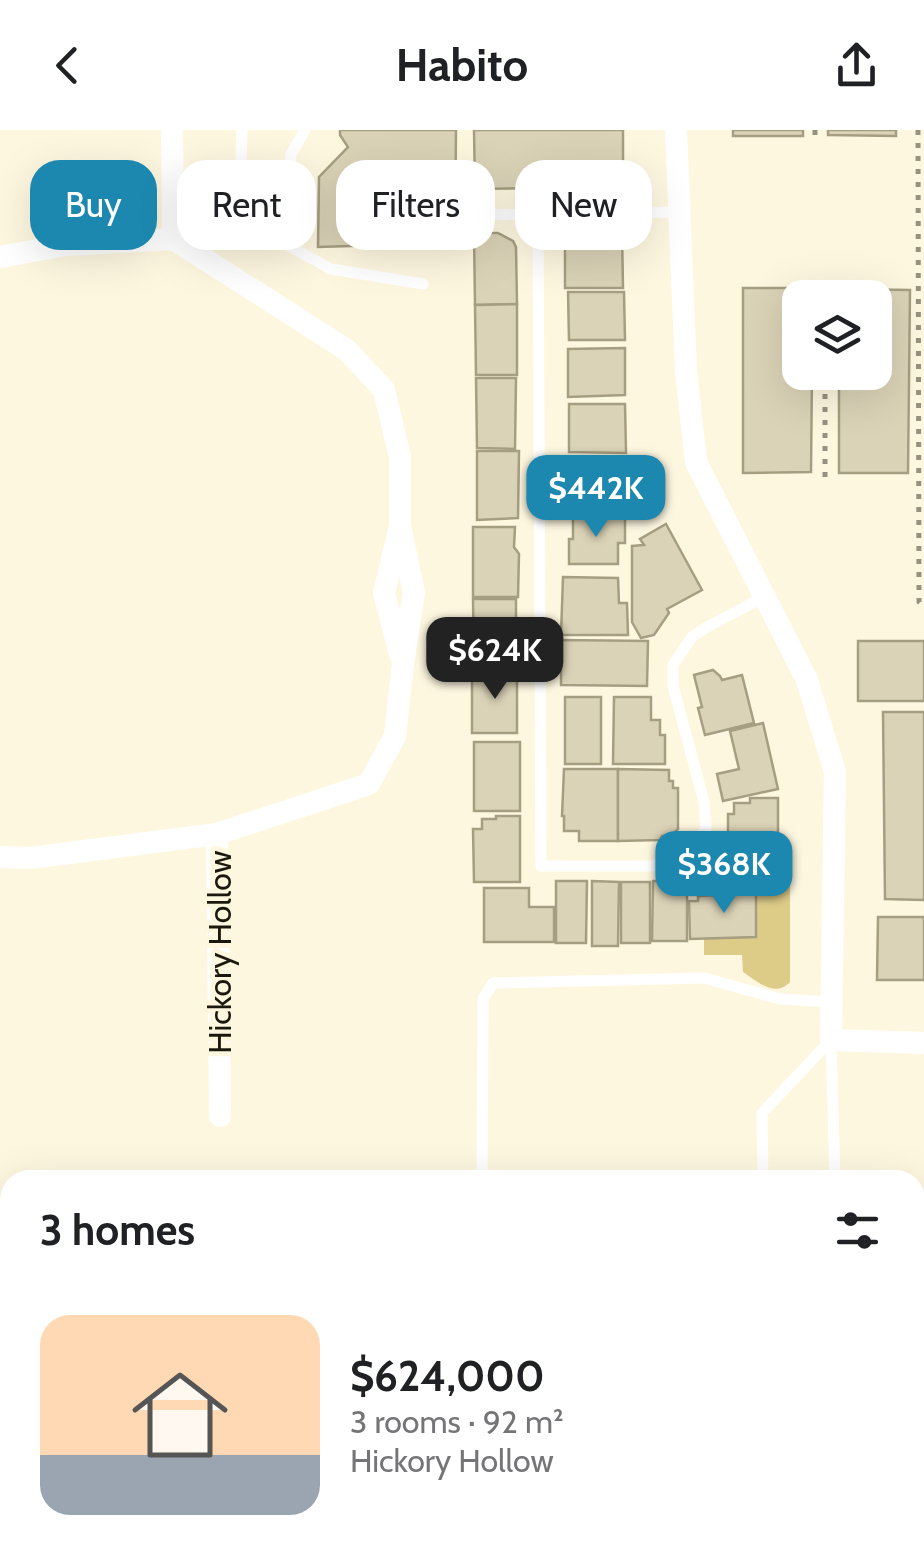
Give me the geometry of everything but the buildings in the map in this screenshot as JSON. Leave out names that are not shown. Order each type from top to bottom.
[{"type":"street","points":[[0,257],[66,245],[172,239],[172,130]]},
{"type":"street","points":[[676,130],[686,371],[696,462],[807,680],[835,772],[830,1040],[924,1043]]},
{"type":"street","name":"Hickory Hollow","points":[[172,239],[347,350],[384,390],[400,457],[400,526],[414,592],[394,736],[369,784],[217,834],[220,1116]]},
{"type":"street","points":[[0,857],[30,858],[217,834]]},
{"type":"lane","points":[[241,160],[242,130]]},
{"type":"lane","points":[[291,160],[305,130]]},
{"type":"lane","points":[[652,212],[680,212]]},
{"type":"lane","points":[[296,250],[330,269],[423,284]]},
{"type":"lane","points":[[538,250],[541,866],[652,866],[688,853],[706,828],[704,802],[672,686],[672,665],[692,638],[764,596]]},
{"type":"lane","points":[[482,1170],[483,999],[494,983],[704,978],[780,999],[831,1002]]},
{"type":"lane","points":[[763,1170],[762,1112],[830,1040]]},
{"type":"lane","points":[[830,1040],[835,1170]]},
{"type":"path","points":[[918,130],[922,386],[919,602],[924,606]]},
{"type":"path","points":[[825,478],[826,390]]},
{"type":"shaded area","points":[[750,873],[790,873],[790,982],[778,989],[766,987],[743,972],[742,955],[704,955],[704,937],[750,891]]}]
